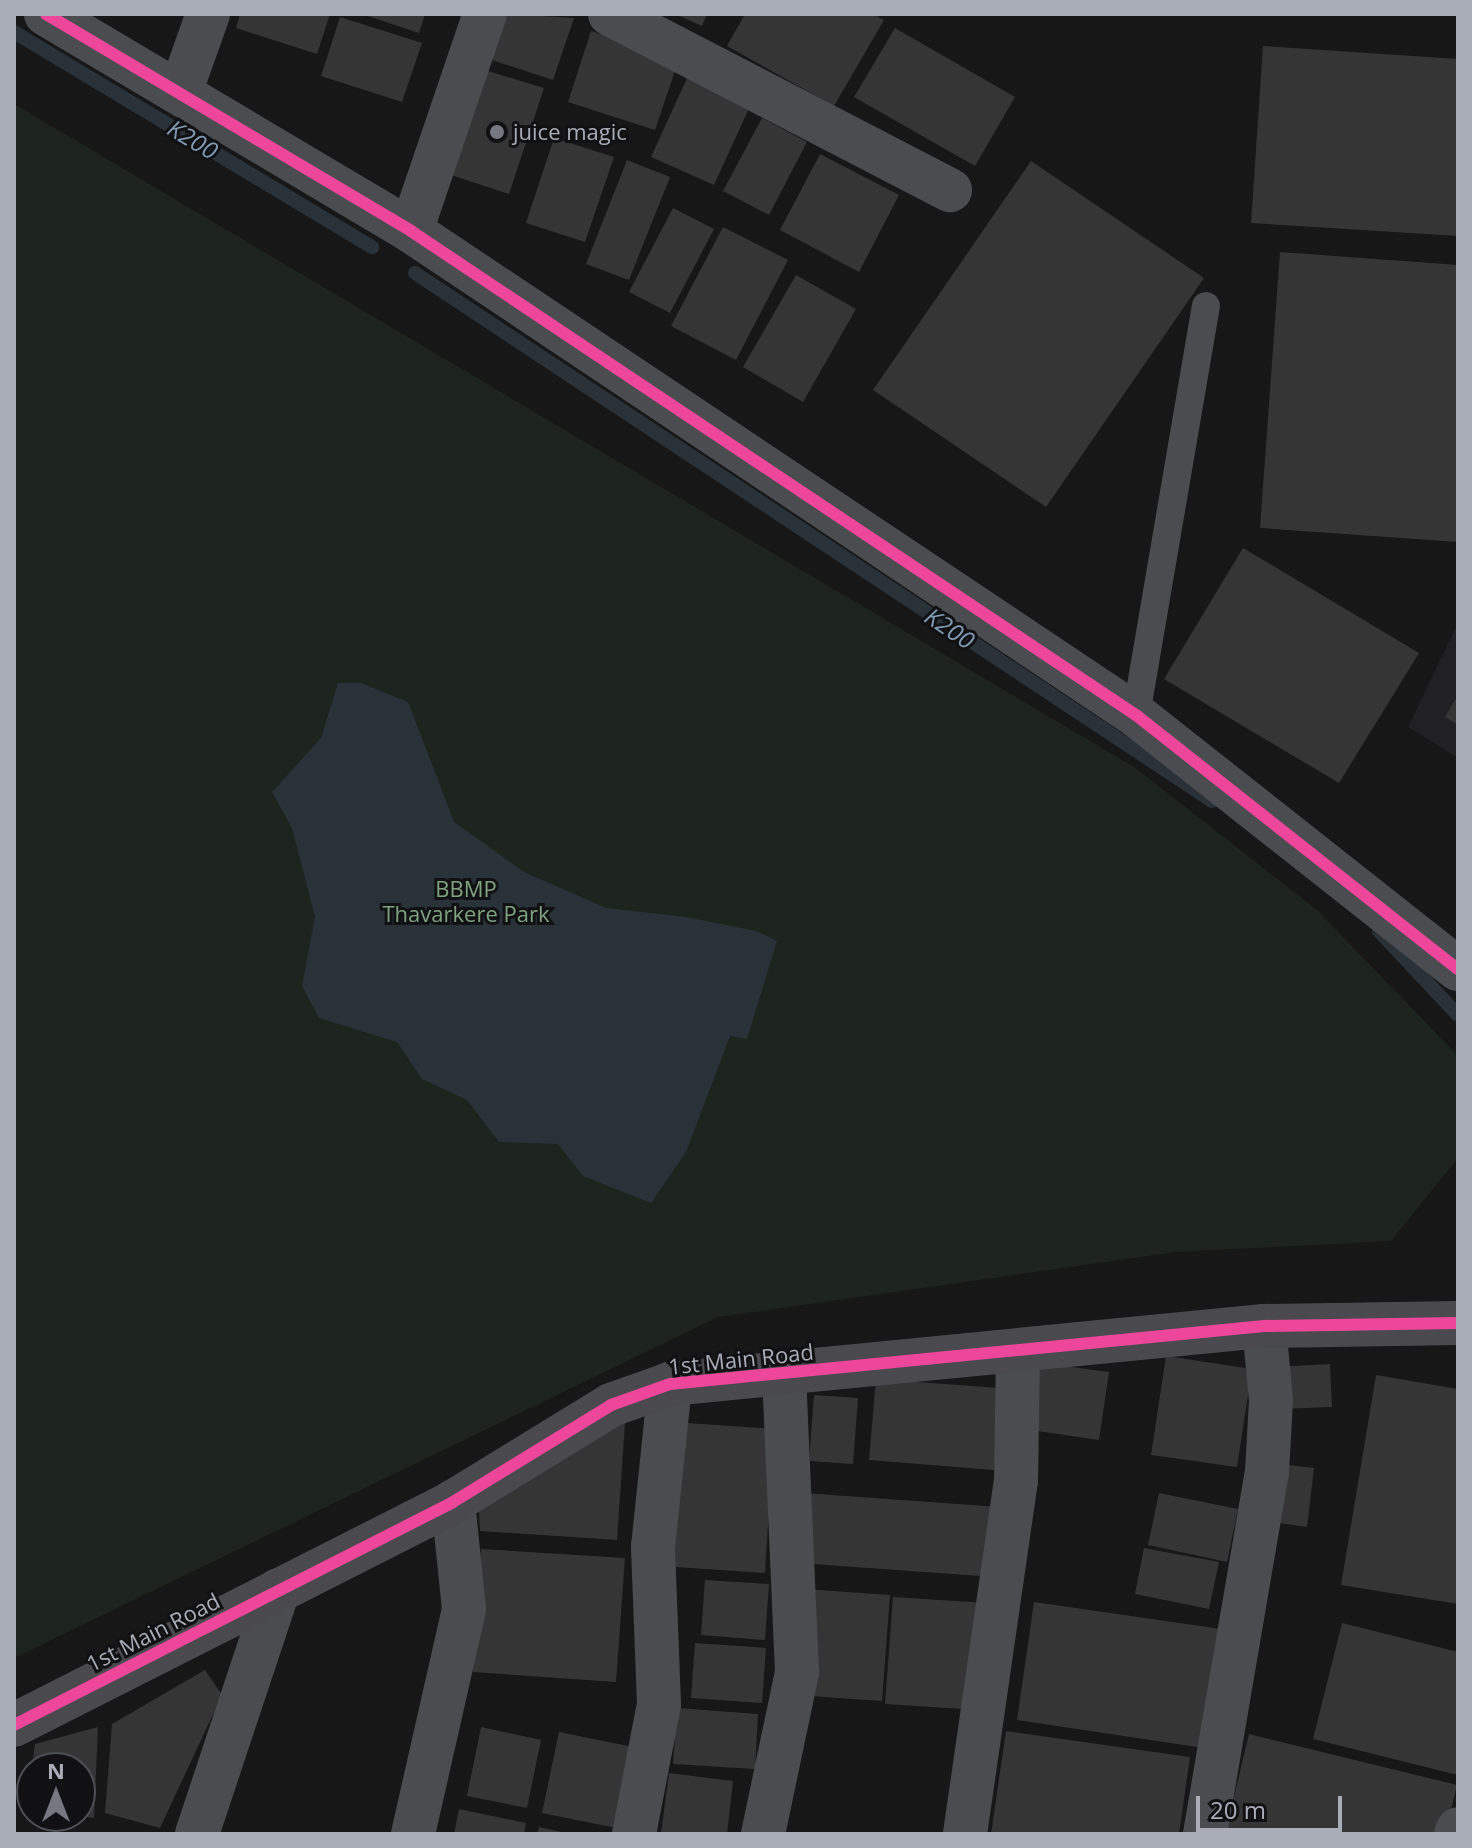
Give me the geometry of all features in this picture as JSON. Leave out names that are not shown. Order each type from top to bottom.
[{"type":"street","points":[[46,14],[411,231],[1136,715],[1458,969]]},
{"type":"street","points":[[180,93],[208,14]]},
{"type":"street","points":[[411,231],[485,14]]},
{"type":"street","points":[[610,14],[950,190]]},
{"type":"street","name":"1st Main Road","points":[[14,1725],[453,1502],[611,1405],[670,1384],[1264,1326],[1458,1323]]},
{"type":"street","points":[[1205,1834],[1267,1472],[1271,1400],[1264,1326]]},
{"type":"street","points":[[965,1834],[1016,1481],[1018,1351]]},
{"type":"street","points":[[763,1834],[797,1672],[784,1373]]},
{"type":"street","points":[[634,1834],[659,1704],[653,1547],[670,1384]]},
{"type":"street","points":[[413,1834],[464,1609],[453,1502]]},
{"type":"street","points":[[197,1834],[278,1590]]},
{"type":"lane","points":[[1136,715],[1206,306]]},
{"type":"shaded area","points":[[1458,623],[1458,758],[1408,727]]},
{"type":"shaded area","points":[[338,683],[361,683],[408,702],[454,822],[524,872],[606,908],[686,917],[756,931],[777,941],[747,1039],[730,1036],[686,1152],[651,1203],[583,1176],[558,1144],[499,1142],[467,1100],[422,1079],[397,1042],[319,1018],[302,986],[315,917],[292,828],[272,792],[321,738]]},
{"type":"green space","name":"BBMP Thavarkere Park","points":[[14,104],[1134,767],[1317,910],[1458,1056],[1458,1158],[1391,1241],[1176,1252],[718,1317],[14,1658]]},
{"type":"building","points":[[240,14],[330,14],[317,54],[236,28]]},
{"type":"building","points":[[362,14],[425,14],[419,33]]},
{"type":"building","points":[[507,14],[574,18],[553,80],[492,60]]},
{"type":"building","points":[[675,14],[707,14],[702,26]]},
{"type":"building","points":[[745,14],[873,14],[884,20],[834,106],[727,46]]},
{"type":"building","points":[[340,17],[422,43],[402,102],[321,76]]},
{"type":"building","points":[[895,28],[1015,97],[975,166],[854,97]]},
{"type":"building","points":[[591,31],[679,59],[655,130],[568,102]]},
{"type":"building","points":[[1263,46],[1458,59],[1458,236],[1251,223]]},
{"type":"building","name":"juice magic","points":[[485,70],[544,88],[509,194],[451,175]]},
{"type":"building","points":[[688,76],[751,104],[714,185],[651,157]]},
{"type":"building","points":[[762,118],[807,142],[769,215],[723,191]]},
{"type":"building","points":[[554,138],[614,157],[585,242],[526,223]]},
{"type":"building","points":[[820,154],[899,195],[859,272],[780,230]]},
{"type":"building","points":[[627,160],[670,177],[629,280],[586,264]]},
{"type":"building","points":[[1031,161],[1204,278],[1046,507],[873,390]]},
{"type":"building","points":[[673,208],[714,229],[670,313],[629,292]]},
{"type":"building","points":[[723,227],[788,260],[736,360],[671,326]]},
{"type":"building","points":[[1280,252],[1458,265],[1458,542],[1260,528]]},
{"type":"building","points":[[796,275],[856,309],[803,402],[743,367]]},
{"type":"building","points":[[1243,548],[1419,653],[1339,783],[1164,679]]},
{"type":"building","points":[[1458,695],[1458,725],[1445,717]]},
{"type":"building","points":[[1166,1356],[1252,1369],[1237,1467],[1151,1455]]},
{"type":"building","points":[[1034,1362],[1109,1372],[1099,1440],[1024,1429]]},
{"type":"building","points":[[1330,1364],[1332,1407],[1278,1409],[1276,1367]]},
{"type":"building","points":[[1376,1375],[1458,1389],[1458,1604],[1341,1585]]},
{"type":"building","points":[[876,1379],[1013,1389],[1006,1471],[869,1460]]},
{"type":"building","points":[[814,1395],[858,1398],[853,1464],[809,1461]]},
{"type":"building","points":[[672,1422],[774,1429],[765,1573],[662,1566]]},
{"type":"building","points":[[591,1423],[625,1423],[617,1540],[480,1531],[478,1489]]},
{"type":"building","points":[[1280,1464],[1314,1468],[1307,1527],[1272,1522]]},
{"type":"building","points":[[804,1493],[999,1507],[994,1577],[799,1563]]},
{"type":"building","points":[[1159,1493],[1238,1509],[1227,1562],[1148,1545]]},
{"type":"building","points":[[1144,1548],[1219,1562],[1209,1609],[1135,1594]]},
{"type":"building","points":[[481,1549],[625,1558],[616,1682],[473,1672]]},
{"type":"building","points":[[705,1580],[769,1584],[765,1640],[701,1635]]},
{"type":"building","points":[[804,1589],[890,1595],[882,1701],[796,1695]]},
{"type":"building","points":[[893,1597],[987,1603],[979,1710],[885,1704]]},
{"type":"building","points":[[1034,1602],[1228,1630],[1210,1749],[1017,1720]]},
{"type":"building","points":[[1342,1623],[1458,1652],[1458,1775],[1313,1739]]},
{"type":"building","points":[[695,1643],[766,1648],[762,1703],[691,1698]]},
{"type":"building","points":[[205,1670],[222,1695],[160,1828],[105,1813],[112,1724]]},
{"type":"building","points":[[677,1708],[758,1714],[755,1769],[673,1764]]},
{"type":"building","points":[[98,1727],[96,1772],[96,1752],[34,1752],[35,1744]]},
{"type":"building","points":[[481,1727],[541,1740],[527,1808],[467,1796]]},
{"type":"building","points":[[1006,1731],[1190,1757],[1179,1834],[991,1834]]},
{"type":"building","points":[[559,1732],[643,1749],[626,1830],[542,1813]]},
{"type":"building","points":[[1249,1734],[1457,1785],[1445,1834],[1225,1834]]},
{"type":"building","points":[[669,1773],[733,1781],[727,1834],[661,1834]]},
{"type":"building","points":[[459,1809],[526,1823],[524,1834],[454,1834]]},
{"type":"building","points":[[539,1827],[566,1833],[566,1834],[537,1834]]},
{"type":"waterway","name":"K200","points":[[14,32],[372,247]]},
{"type":"waterway","name":"K200","points":[[415,273],[1212,801]]},
{"type":"waterway","name":"K200","points":[[1379,931],[1458,1015]]},
{"type":"cycle path","points":[[46,14],[411,231],[1136,715],[1458,969]]},
{"type":"cycle path","points":[[14,1725],[453,1502],[611,1405],[670,1384],[1264,1326],[1458,1323]]},
{"type":"place","name":"juice magic","points":[[497,132]]}]
